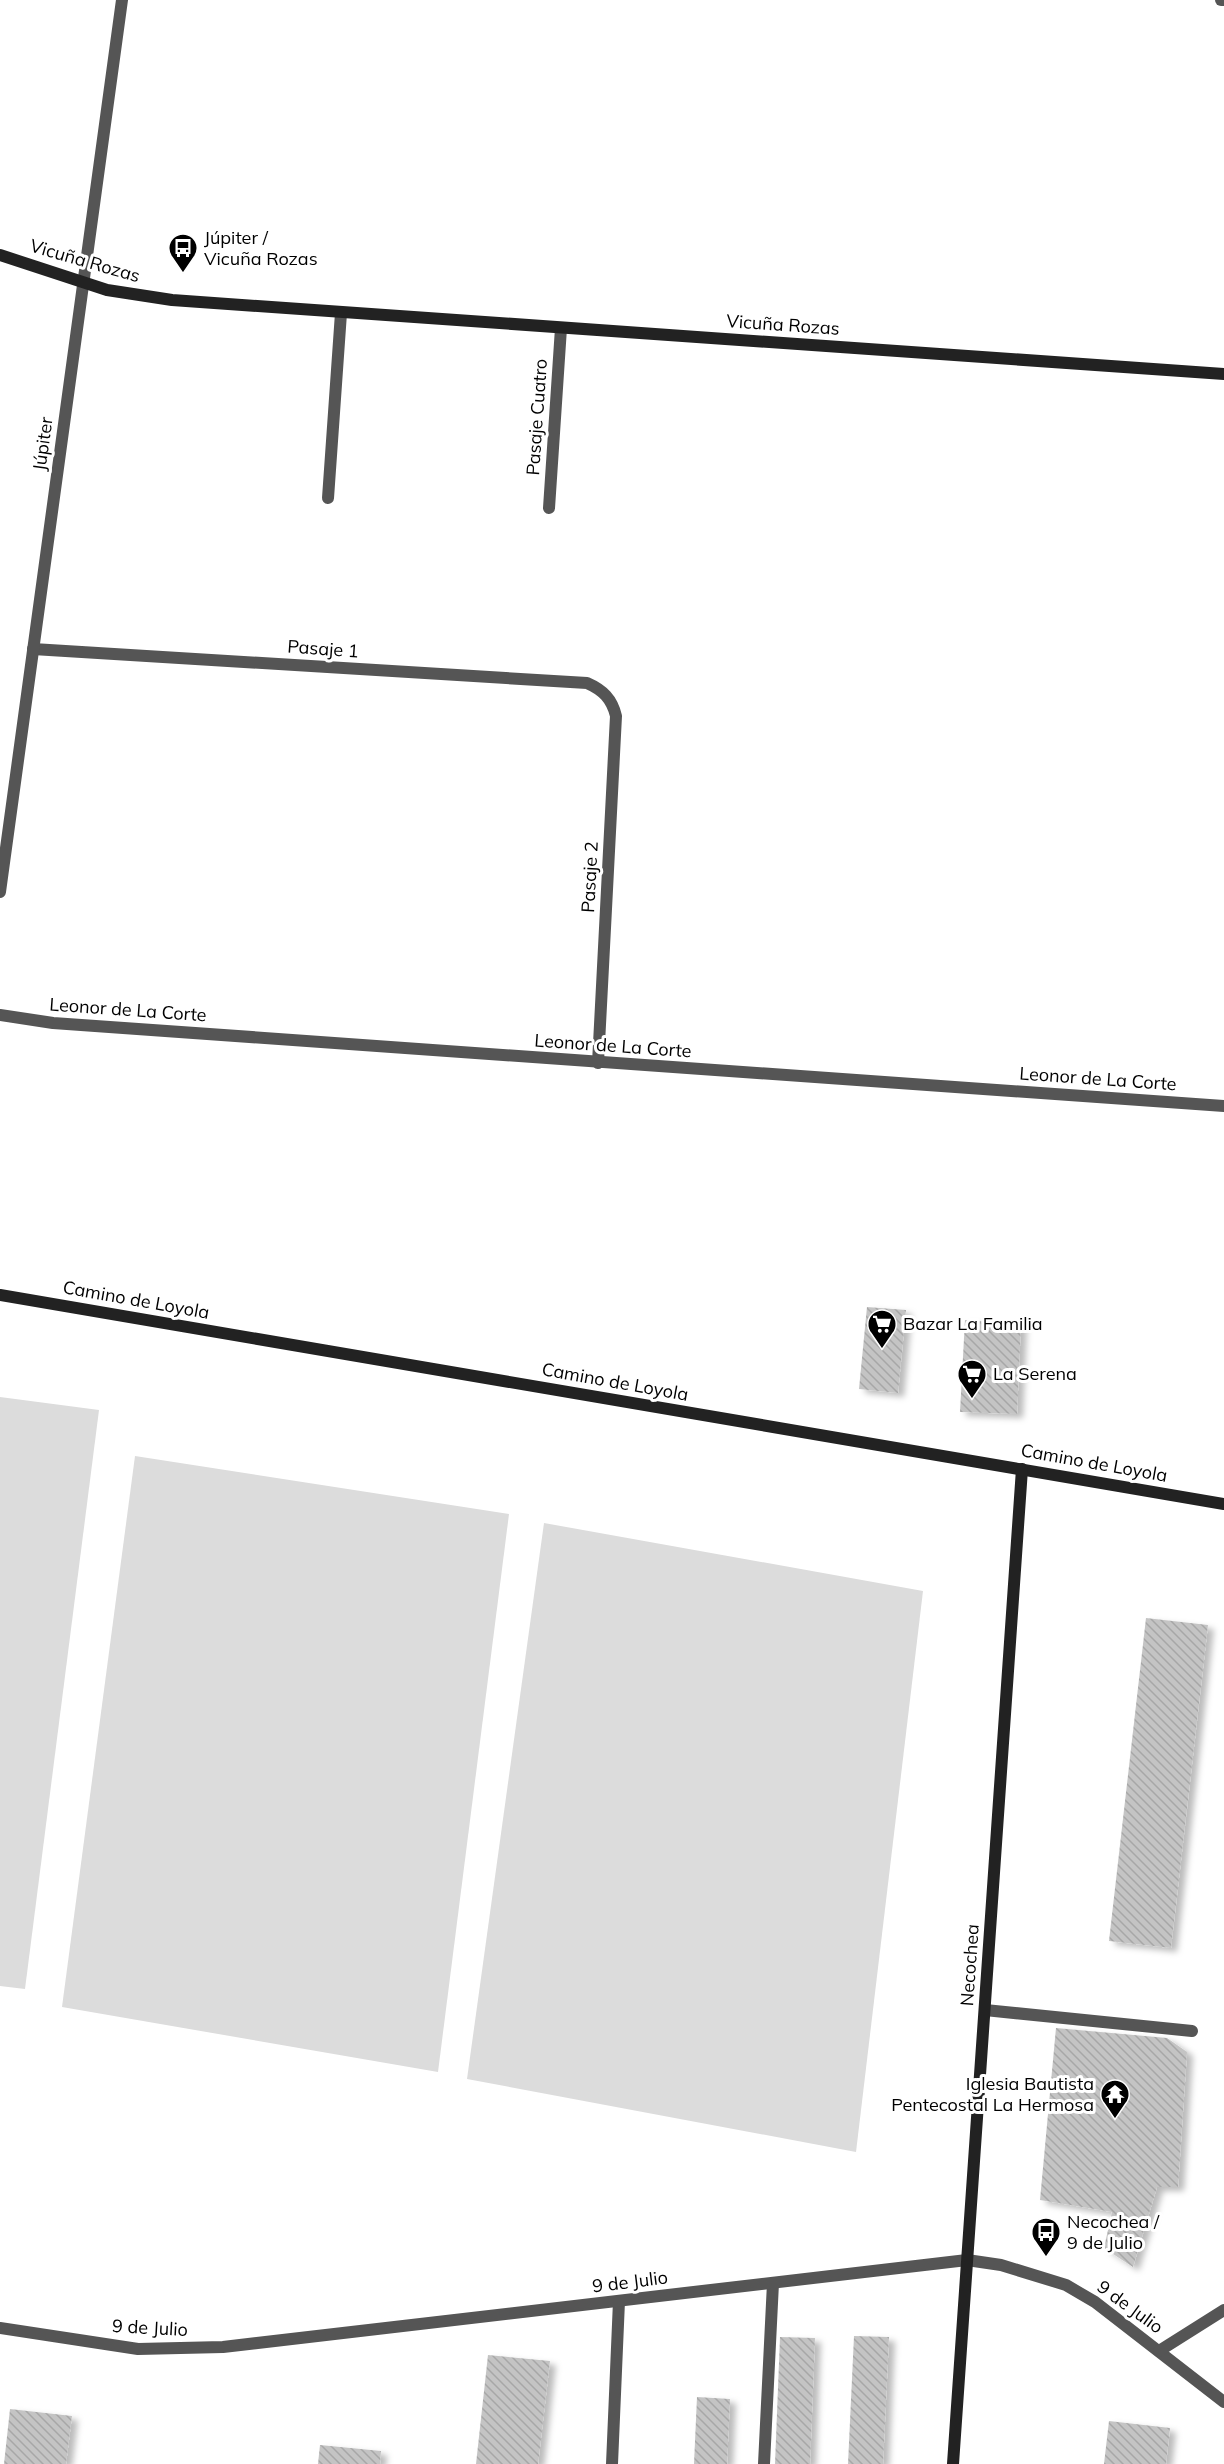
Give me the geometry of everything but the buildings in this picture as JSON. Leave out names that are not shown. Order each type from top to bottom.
[{"type":"street","name":"Júpiter","points":[[0,892],[122,0]]},
{"type":"street","name":"Vicuña Rozas","points":[[0,255],[82,283],[133,296],[172,300],[1224,374]]},
{"type":"street","points":[[328,498],[340,312]]},
{"type":"street","name":"Pasaje Cuatro","points":[[549,508],[561,328]]},
{"type":"street","name":"Pasaje 1","points":[[33,649],[587,683],[607,696]]},
{"type":"street","name":"Pasaje 2","points":[[598,1063],[616,728],[614,705],[607,696]]},
{"type":"street","name":"Leonor de La Corte","points":[[0,1016],[53,1023],[1224,1106]]},
{"type":"street","name":"Camino de Loyola","points":[[0,1295],[1224,1504]]},
{"type":"street","name":"Necochea","points":[[953,2464],[1022,1469]]},
{"type":"street","points":[[985,2010],[1192,2031]]},
{"type":"street","name":"9 de Julio","points":[[0,2328],[138,2349],[177,2350],[223,2347],[967,2260],[1001,2265],[1066,2285],[1095,2302],[1224,2402]]},
{"type":"street","points":[[764,2464],[773,2283]]},
{"type":"street","points":[[612,2464],[619,2301]]},
{"type":"street","points":[[1159,2350],[1224,2310]]},
{"type":"shaded area","points":[[0,1397],[99,1410],[25,1989],[0,1986]]},
{"type":"shaded area","points":[[135,1456],[509,1514],[438,2072],[62,2007]]},
{"type":"shaded area","points":[[544,1523],[923,1591],[856,2152],[467,2079]]},
{"type":"place","name":"Júpiter / Vicuña Rozas","points":[[183,274]]},
{"type":"place","name":"Bazar La Familia","points":[[882,1350]]},
{"type":"place","name":"La Serena","points":[[972,1400]]},
{"type":"place","name":"Iglesia Bautista Pentecostal La Hermosa","points":[[1115,2120]]},
{"type":"place","name":"Necochea / 9 de Julio","points":[[1046,2258]]}]
